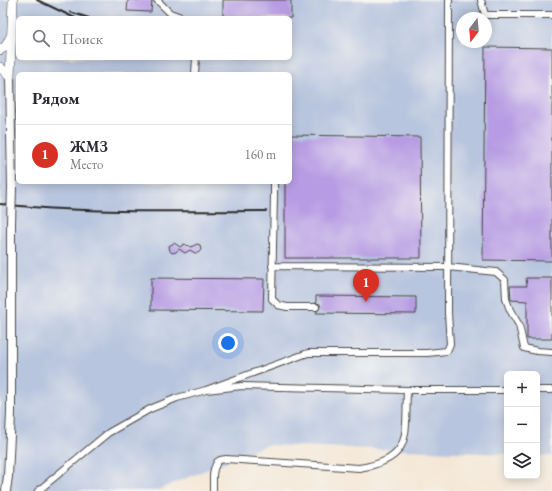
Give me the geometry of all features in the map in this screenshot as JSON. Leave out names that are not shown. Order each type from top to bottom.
[{"type":"highway","points":[[10,77],[13,0]]},
{"type":"highway","points":[[0,50],[9,42],[12,33]]},
{"type":"highway","points":[[0,67],[10,77]]},
{"type":"main road","points":[[6,491],[11,414],[12,187],[10,77]]},
{"type":"street","points":[[157,0],[170,13],[178,16]]},
{"type":"street","points":[[38,491],[108,433],[150,410],[177,398],[206,390],[308,353],[427,353],[447,351],[450,344],[448,266],[449,0]]},
{"type":"street","points":[[481,0],[485,15],[552,15]]},
{"type":"street","points":[[196,60],[196,72]]},
{"type":"street","points":[[274,184],[272,299],[278,305],[287,307],[316,307]]},
{"type":"street","points":[[272,266],[448,266],[496,272],[505,280],[506,299],[510,310],[519,325],[524,348],[552,352]]},
{"type":"street","points":[[206,390],[242,386],[407,390],[504,390]]},
{"type":"street","points":[[213,491],[214,469],[217,462],[220,460],[359,468],[376,466],[388,460],[400,451],[404,440],[407,390]]},
{"type":"street","points":[[540,390],[552,390]]},
{"type":"shaded area","points":[[0,0],[552,0],[552,456],[540,455],[540,371],[504,371],[504,454],[267,445],[155,491],[0,491]]},
{"type":"building","points":[[128,0],[152,0],[151,12],[127,11]]},
{"type":"building","points":[[223,0],[291,0],[291,16],[223,16]]},
{"type":"building","points":[[485,48],[552,48],[552,261],[483,260]]},
{"type":"building","points":[[292,135],[420,137],[421,258],[285,258],[285,184],[292,184]]},
{"type":"building","points":[[174,243],[180,247],[184,244],[191,247],[197,244],[200,245],[201,250],[198,253],[190,250],[185,253],[179,249],[172,253],[169,246]]},
{"type":"building","points":[[151,278],[264,279],[263,311],[151,310]]},
{"type":"building","points":[[526,278],[552,278],[552,339],[527,339],[527,301],[511,300],[510,286],[527,286]]},
{"type":"building","points":[[316,296],[416,297],[416,314],[316,313],[320,307],[320,304],[316,303]]},
{"type":"railway","points":[[37,0],[71,16]]},
{"type":"railway","points":[[70,12],[83,16]]},
{"type":"railway","points":[[0,204],[99,211],[266,211]]},
{"type":"place","name":"ЖМЗ","points":[[366,302]]}]
